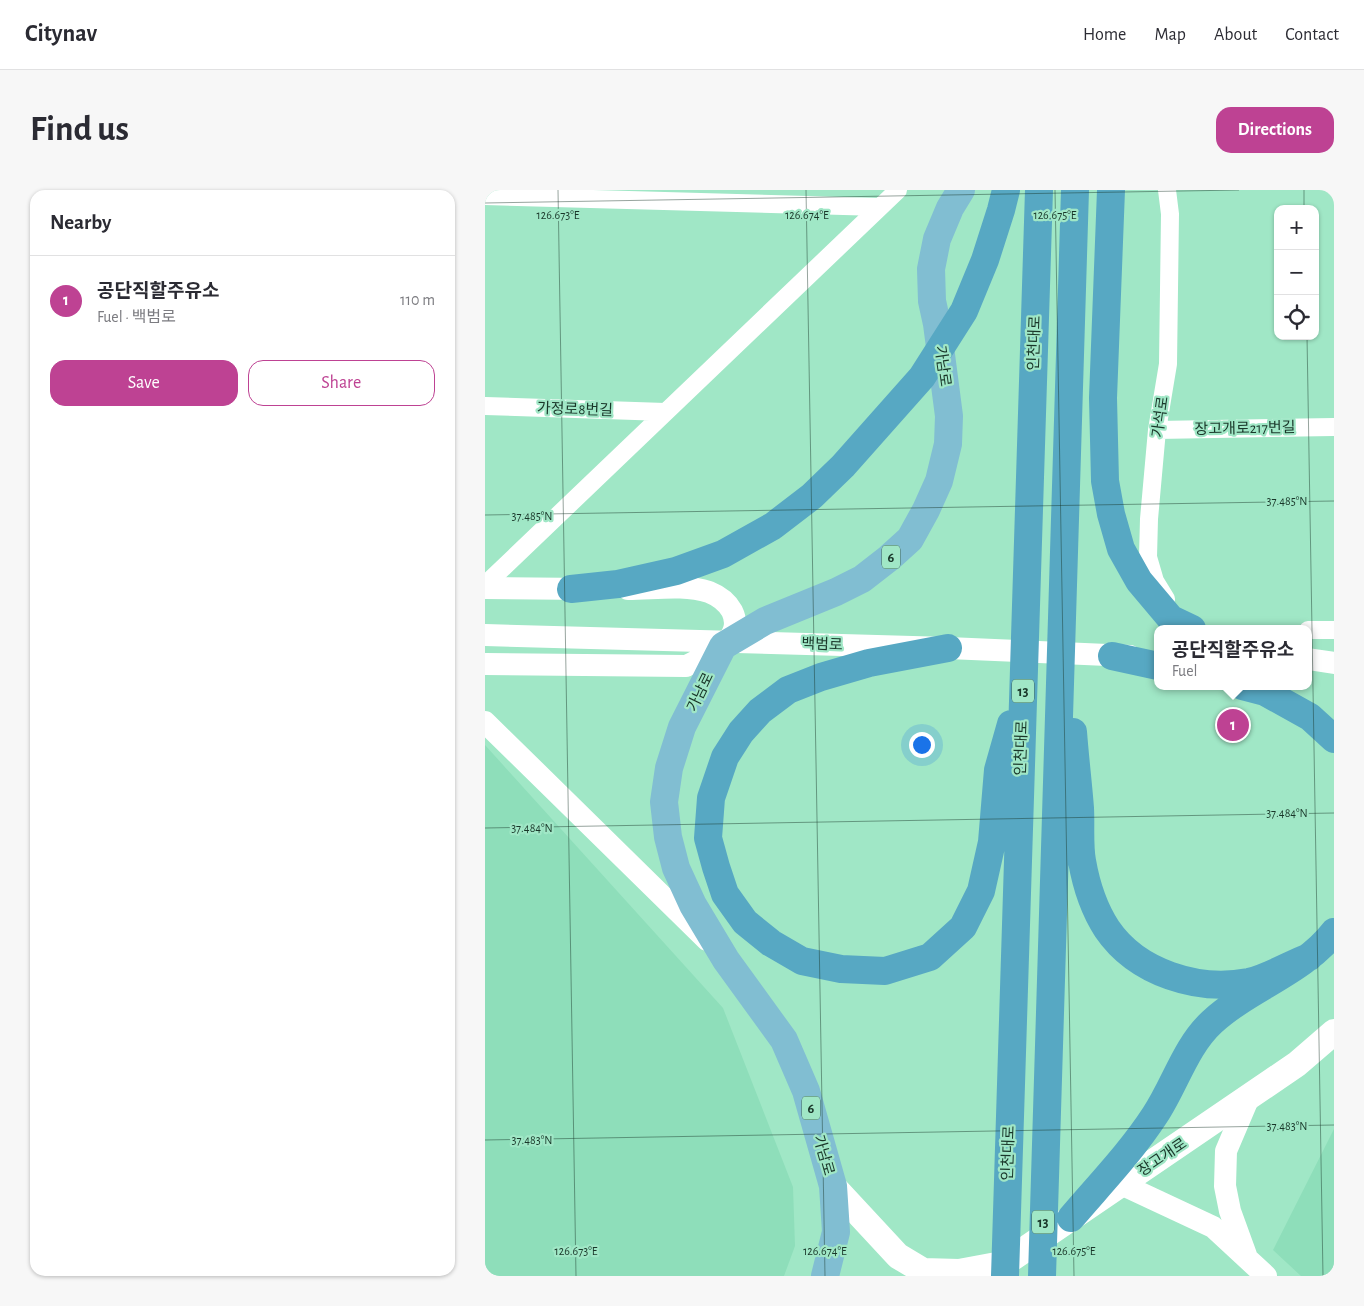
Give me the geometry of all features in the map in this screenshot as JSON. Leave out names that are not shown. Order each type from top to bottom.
[{"type":"highway","points":[[571,589],[618,584],[676,571],[723,554],[773,526],[812,496],[843,466],[922,377],[963,311],[985,260],[1006,190]]},
{"type":"highway","name":"인천대로","points":[[999,1272],[1007,1192],[1039,190]]},
{"type":"highway","name":"13","points":[[1042,1276],[1075,190]]},
{"type":"highway","points":[[1111,190],[1103,398],[1105,480],[1111,514],[1121,549],[1139,580],[1171,619],[1184,625]]},
{"type":"highway","points":[[1062,609],[1080,808],[1082,861],[1093,900],[1107,929],[1127,951],[1154,969],[1191,983],[1222,985],[1251,981],[1309,957]]},
{"type":"highway","points":[[948,648],[869,663],[821,677],[789,690],[761,711],[741,732],[725,757],[711,798],[708,838],[725,894],[745,922],[771,943],[802,960],[841,969],[885,971],[929,957],[963,927],[981,891],[993,842],[998,770],[1023,682]]},
{"type":"highway","points":[[1112,656],[1154,665]]},
{"type":"highway","points":[[1257,690],[1265,692],[1310,716],[1334,739]]},
{"type":"highway","points":[[1071,1218],[1145,1130],[1188,1053],[1211,1023],[1233,1006],[1309,957],[1334,932]]},
{"type":"main road","name":"가남로","points":[[825,1276],[836,1232],[833,1186],[806,1091],[784,1040],[726,960],[693,905],[676,868],[668,837],[664,802],[669,768],[682,727],[723,646],[765,621],[862,579],[910,539],[939,481],[948,444],[949,416],[937,324],[932,301],[931,269],[937,239],[950,208],[961,190]]},
{"type":"main road","name":"장고개로","points":[[999,1272],[1071,1218],[1297,1064],[1334,1032]]},
{"type":"main road","points":[[833,1186],[898,1256],[923,1271],[999,1272]]},
{"type":"street","points":[[485,586],[898,190]]},
{"type":"street","name":"가석로","points":[[1167,190],[1170,214],[1168,364],[1157,430],[1149,520],[1149,557],[1155,580],[1165,598],[1181,613],[1190,625]]},
{"type":"street","points":[[485,196],[880,206]]},
{"type":"street","name":"가정로8번길","points":[[485,406],[665,412]]},
{"type":"street","name":"장고개로217번길","points":[[1157,430],[1334,427]]},
{"type":"street","points":[[485,586],[571,589],[693,589],[711,593],[727,602],[735,618],[734,633],[723,646],[686,666],[485,664]]},
{"type":"street","points":[[1312,630],[1334,630]]},
{"type":"street","name":"백범로","points":[[485,635],[948,648],[1112,656],[1154,656]]},
{"type":"street","points":[[1312,660],[1334,663]]},
{"type":"street","points":[[485,722],[726,960]]},
{"type":"street","points":[[1246,1268],[1225,1186],[1226,1151],[1249,1097]]},
{"type":"street","points":[[1121,1184],[1213,1227],[1246,1268],[1266,1276]]},
{"type":"shaded area","points":[[485,745],[723,1008],[793,1187],[795,1246],[784,1276],[485,1276]]},
{"type":"shaded area","points":[[1334,1129],[1334,1276],[1301,1276],[1273,1250]]},
{"type":"place","name":"공단직할주유소","points":[[1233,725]]}]
